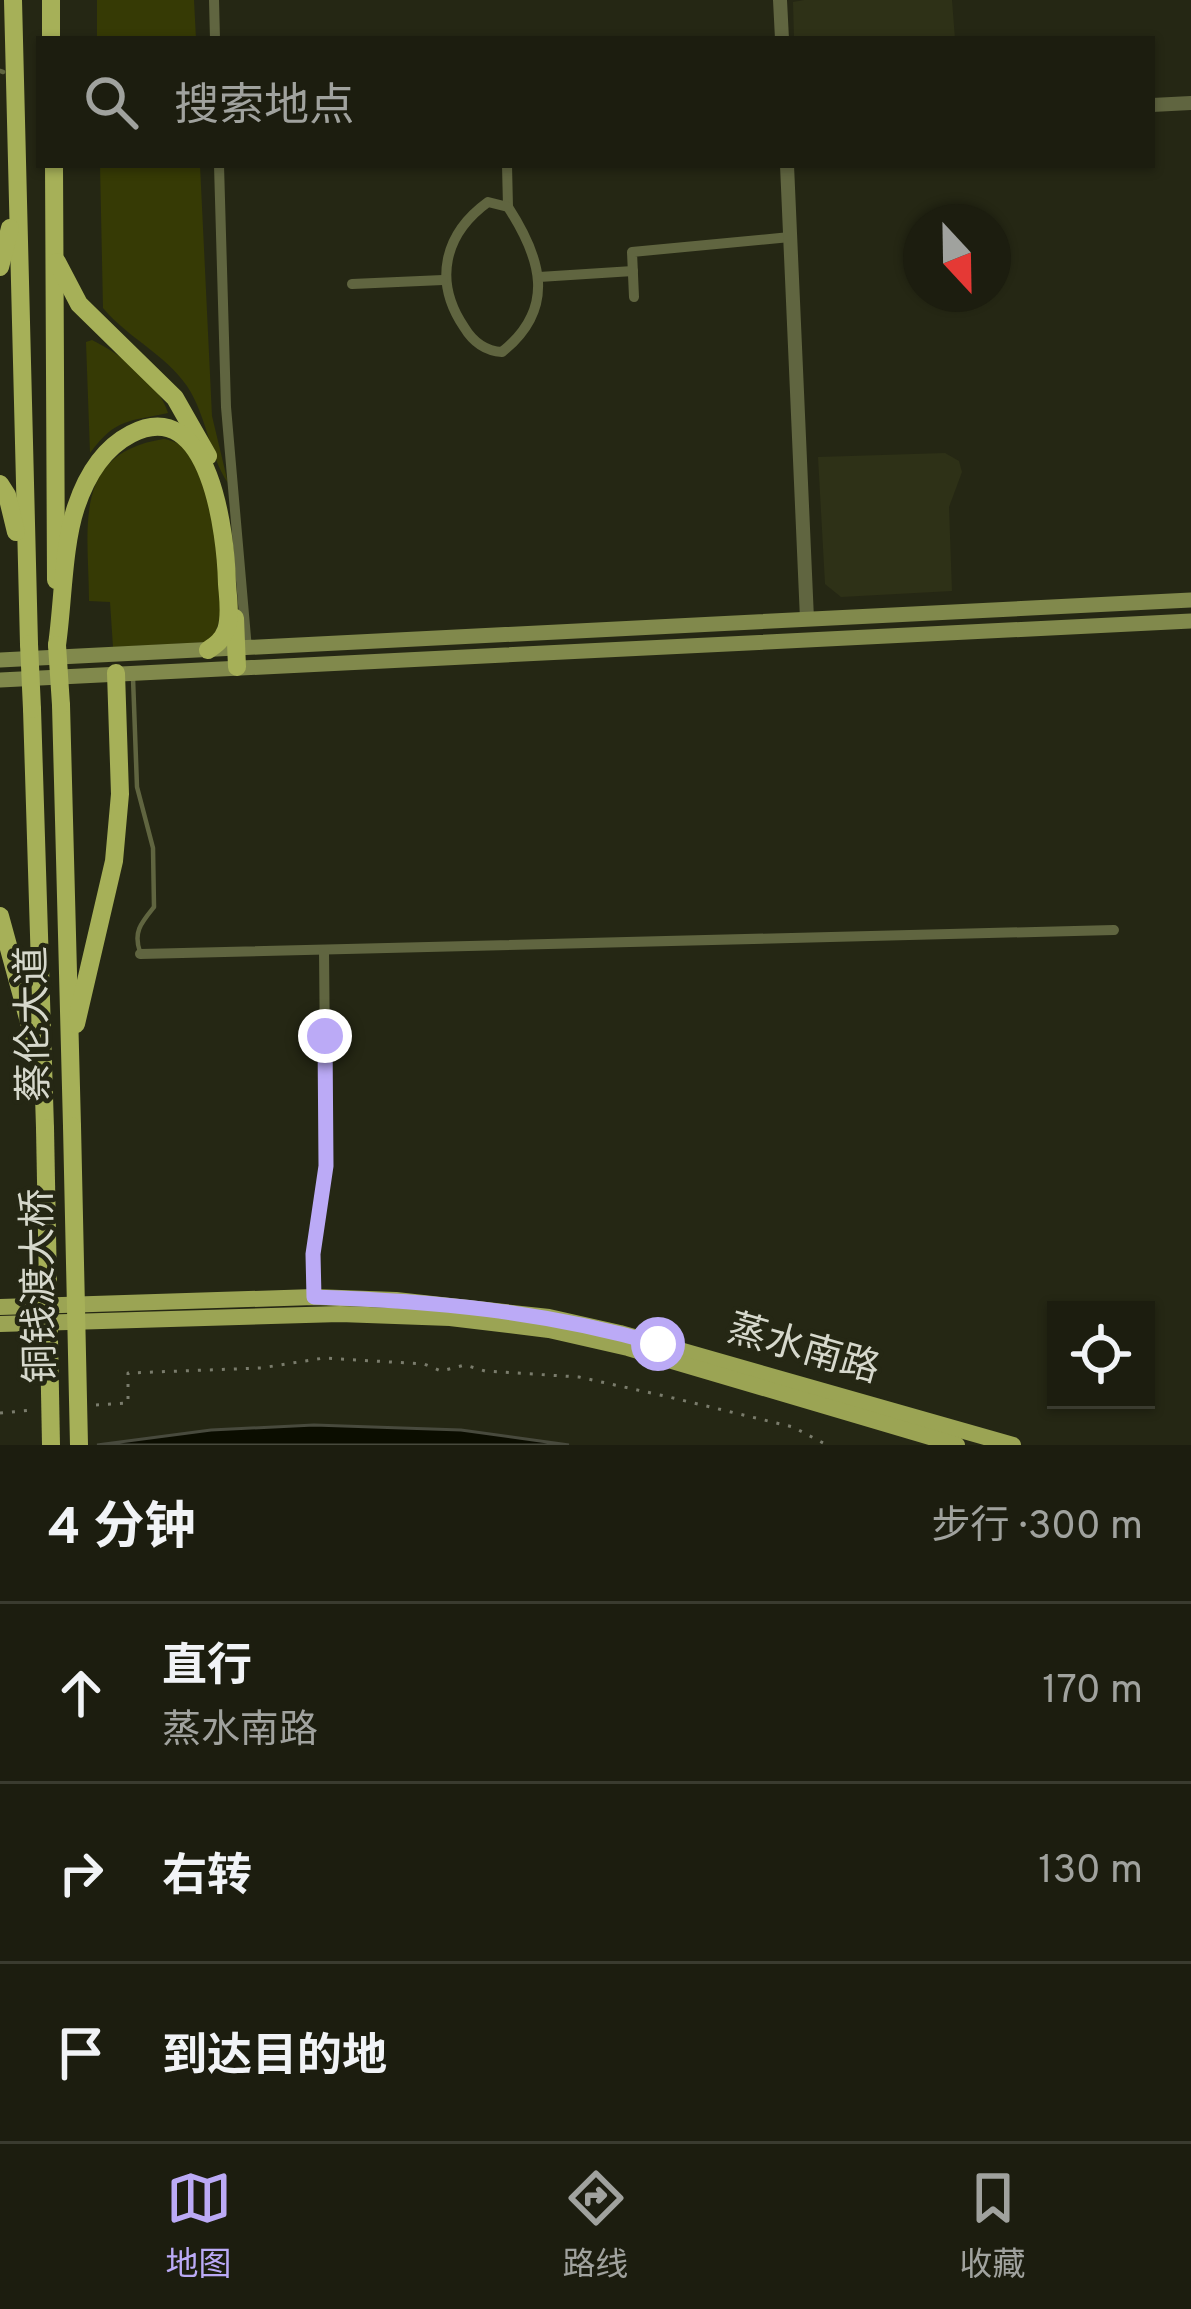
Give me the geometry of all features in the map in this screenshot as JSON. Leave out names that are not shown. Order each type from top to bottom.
[{"type":"highway","points":[[13,0],[4,72],[16,200],[29,644]]},
{"type":"highway","points":[[51,36],[52,3]]},
{"type":"highway","points":[[54,168],[58,645]]},
{"type":"highway","points":[[0,267],[16,200]]},
{"type":"highway","points":[[56,260],[79,304],[175,398],[214,467],[232,562],[240,655]]},
{"type":"highway","points":[[58,645],[75,510],[94,468],[124,438],[156,426],[169,427],[193,448],[218,499],[227,559],[228,624],[221,640],[208,650]]},
{"type":"highway","points":[[0,484],[14,516],[29,644]]},
{"type":"highway","name":"蔡伦大道","points":[[29,644],[45,1128]]},
{"type":"highway","name":"蔡伦大道","points":[[58,645],[72,1126]]},
{"type":"highway","points":[[70,1052],[114,861],[124,673]]},
{"type":"highway","points":[[0,916],[43,1072]]},
{"type":"highway","name":"铜钱渡大桥","points":[[72,1126],[79,1445]]},
{"type":"highway","name":"铜钱渡大桥","points":[[45,1128],[51,1445]]},
{"type":"main road","points":[[0,680],[124,673],[240,655],[1191,600]]},
{"type":"main road","points":[[0,660],[1191,621]]},
{"type":"main road","name":"蒸水南路","points":[[0,1307],[314,1297],[452,1304],[575,1322],[1013,1445]]},
{"type":"main road","name":"蒸水南路","points":[[0,1324],[319,1314],[451,1318],[549,1330],[628,1348],[957,1445]]},
{"type":"street","points":[[214,0],[215,36]]},
{"type":"street","points":[[780,0],[782,36]]},
{"type":"street","points":[[1155,105],[1191,103]]},
{"type":"street","points":[[219,168],[240,655]]},
{"type":"street","points":[[507,168],[508,207],[536,256],[539,277],[530,320],[518,340],[502,352],[488,351],[469,335],[450,307],[443,280],[448,248],[468,216],[488,202],[508,207]]},
{"type":"street","points":[[787,168],[807,619]]},
{"type":"street","points":[[634,297],[632,252],[790,237]]},
{"type":"street","points":[[539,277],[633,271]]},
{"type":"street","points":[[352,284],[443,280]]},
{"type":"street","points":[[140,954],[1114,930]]},
{"type":"street","points":[[314,1297],[313,1254],[326,1166],[324,950]]},
{"type":"lane","points":[[124,673],[137,787],[153,848],[154,907],[138,926],[140,954]]},
{"type":"path","points":[[86,1406],[128,1403],[128,1372],[261,1368],[323,1358],[424,1364],[441,1371],[465,1365],[485,1371],[579,1377],[793,1427],[826,1445]]},
{"type":"path","points":[[0,1413],[43,1409]]},
{"type":"shaded area","points":[[952,0],[955,36],[794,36],[793,2]]},
{"type":"shaded area","points":[[945,453],[959,461],[962,472],[949,507],[952,591],[841,597],[825,584],[818,457]]},
{"type":"shaded area","points":[[314,1425],[461,1430],[569,1445],[97,1445],[211,1430]]},
{"type":"green space","points":[[97,0],[194,0],[196,36],[97,36]]},
{"type":"green space","points":[[100,168],[200,168],[212,416],[228,483],[187,386],[103,308]]},
{"type":"green space","points":[[92,340],[137,370],[157,391],[168,413],[116,427],[90,453],[86,342]]},
{"type":"green space","points":[[164,439],[188,452],[207,492],[222,575],[218,625],[210,642],[113,647],[110,602],[89,601],[91,499],[113,460],[134,447]]},
{"type":"route","points":[[325,1036],[326,1166],[313,1254],[314,1297],[452,1304],[548,1317],[658,1344]]}]
